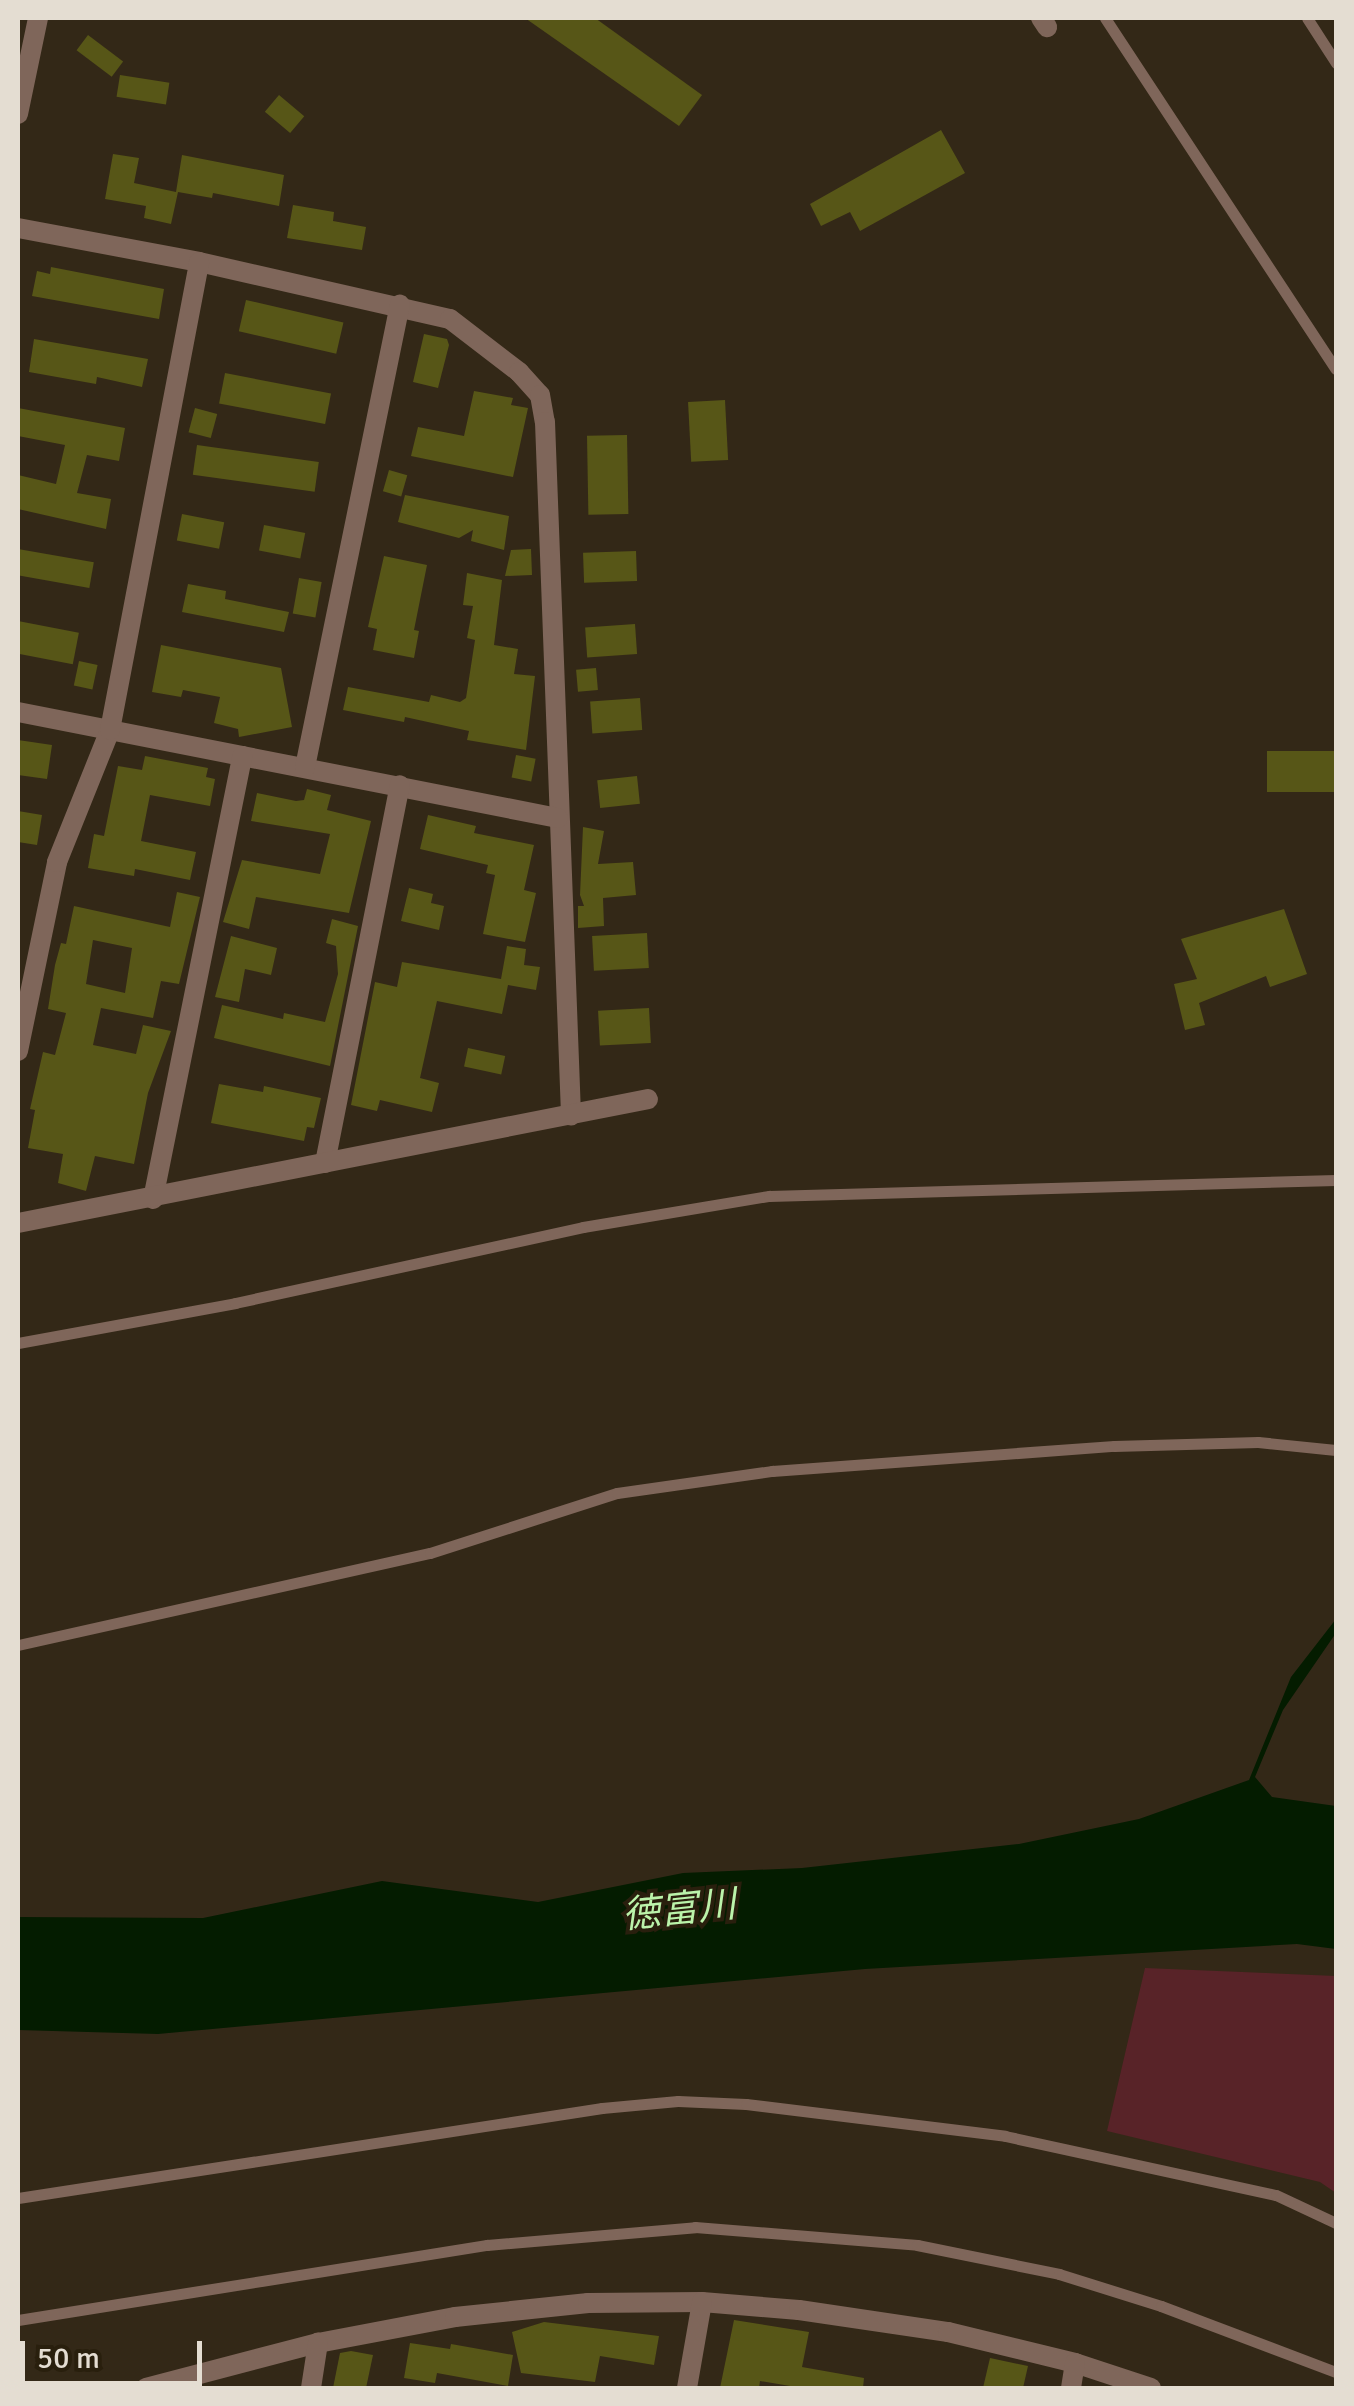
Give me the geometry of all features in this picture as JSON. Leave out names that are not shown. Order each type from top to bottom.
[{"type":"street","points":[[18,114],[38,18]]},
{"type":"street","points":[[18,228],[199,262],[450,319],[519,372],[540,395],[545,422],[571,1116]]},
{"type":"street","points":[[18,1052],[57,862],[110,730],[199,262]]},
{"type":"street","points":[[305,767],[400,305]]},
{"type":"street","points":[[18,712],[558,818]]},
{"type":"street","points":[[152,1199],[242,756]]},
{"type":"street","points":[[325,1163],[400,785]]},
{"type":"street","points":[[18,1223],[648,1100]]},
{"type":"street","points":[[686,2388],[702,2302]]},
{"type":"street","points":[[146,2388],[318,2342],[454,2317],[588,2303],[702,2302],[799,2310],[948,2332],[1151,2388]]},
{"type":"street","points":[[311,2388],[318,2342]]},
{"type":"street","points":[[1071,2388],[1075,2364]]},
{"type":"lane","points":[[1105,18],[1336,369]]},
{"type":"lane","points":[[1307,18],[1336,63]]},
{"type":"lane","points":[[18,1343],[235,1303],[583,1227],[769,1196],[1336,1180]]},
{"type":"lane","points":[[18,1645],[430,1553],[617,1493],[772,1471],[1114,1446],[1258,1442],[1336,1450]]},
{"type":"lane","points":[[18,2198],[602,2108],[678,2101],[746,2104],[1005,2136],[1276,2195],[1336,2223]]},
{"type":"lane","points":[[18,2320],[487,2245],[695,2227],[917,2245],[1058,2274],[1161,2306],[1336,2372]]},
{"type":"shaded area","points":[[1145,1968],[1336,1976],[1336,2193],[1320,2182],[1107,2131]]},
{"type":"water","name":"徳富川","points":[[1336,1619],[1336,1633],[1283,1710],[1255,1777],[1272,1797],[1336,1806],[1336,1949],[1297,1944],[865,1969],[158,2034],[18,2030],[18,1917],[203,1918],[382,1881],[538,1902],[683,1873],[802,1868],[1019,1844],[1139,1819],[1249,1780],[1291,1677]]},
{"type":"building","points":[[525,18],[595,18],[702,95],[679,126]]},
{"type":"building","points":[[88,35],[123,61],[112,77],[77,50]]},
{"type":"building","points":[[120,75],[169,83],[166,105],[117,97]]},
{"type":"building","points":[[279,95],[304,116],[290,133],[265,112]]},
{"type":"building","points":[[941,130],[965,173],[860,231],[850,212],[821,226],[810,204]]},
{"type":"building","points":[[113,154],[139,158],[134,183],[176,192],[182,155],[284,175],[279,206],[213,193],[212,198],[178,192],[171,224],[144,218],[146,206],[105,199]]},
{"type":"building","points":[[293,205],[334,212],[333,221],[366,227],[362,250],[287,238]]},
{"type":"building","points":[[51,267],[164,289],[159,319],[32,296],[37,271],[50,274]]},
{"type":"building","points":[[246,300],[343,322],[336,354],[239,331]]},
{"type":"building","points":[[424,334],[447,339],[449,345],[438,388],[413,382]]},
{"type":"building","points":[[34,339],[148,359],[142,387],[97,377],[96,384],[29,372]]},
{"type":"building","points":[[225,373],[331,394],[325,424],[219,403]]},
{"type":"building","points":[[474,391],[513,398],[511,405],[528,408],[513,477],[411,456],[418,427],[464,436]]},
{"type":"building","points":[[725,400],[728,460],[691,462],[688,402]]},
{"type":"building","points":[[18,408],[125,428],[119,461],[87,455],[77,493],[111,499],[106,529],[18,509],[18,475],[56,484],[65,445],[18,436]]},
{"type":"building","points":[[195,408],[217,414],[211,438],[189,432]]},
{"type":"building","points":[[627,435],[628,514],[588,515],[587,436]]},
{"type":"building","points":[[197,445],[319,462],[315,492],[193,475]]},
{"type":"building","points":[[389,470],[407,475],[401,496],[383,491]]},
{"type":"building","points":[[405,495],[509,516],[504,550],[471,541],[473,530],[459,538],[398,522]]},
{"type":"building","points":[[182,514],[224,522],[219,549],[177,541]]},
{"type":"building","points":[[264,525],[305,533],[300,559],[259,551]]},
{"type":"building","points":[[18,549],[94,562],[89,588],[18,575]]},
{"type":"building","points":[[531,549],[532,575],[505,576],[511,550]]},
{"type":"building","points":[[636,551],[637,581],[584,583],[583,553]]},
{"type":"building","points":[[384,556],[427,565],[414,630],[419,631],[414,658],[373,650],[377,629],[368,627]]},
{"type":"building","points":[[467,573],[502,580],[494,645],[518,649],[514,674],[535,676],[526,750],[467,740],[469,731],[405,717],[404,722],[343,710],[348,687],[429,702],[431,695],[460,702],[466,698],[475,640],[467,638],[473,606],[463,605]]},
{"type":"building","points":[[299,578],[322,582],[315,617],[293,613]]},
{"type":"building","points":[[188,584],[226,591],[225,599],[289,612],[284,632],[182,612]]},
{"type":"building","points":[[18,621],[79,633],[73,664],[18,654]]},
{"type":"building","points":[[635,624],[637,654],[587,657],[585,627]]},
{"type":"building","points":[[161,645],[281,668],[292,727],[239,737],[238,729],[214,723],[220,697],[183,690],[181,697],[152,692]]},
{"type":"building","points":[[79,661],[98,665],[92,689],[74,685]]},
{"type":"building","points":[[596,668],[598,690],[578,692],[576,670]]},
{"type":"building","points":[[640,698],[642,730],[592,733],[590,701]]},
{"type":"building","points":[[18,740],[52,745],[47,779],[18,775]]},
{"type":"building","points":[[1267,751],[1336,751],[1336,792],[1267,792]]},
{"type":"building","points":[[516,755],[536,759],[531,781],[512,778]]},
{"type":"building","points":[[145,756],[208,768],[206,777],[215,779],[210,806],[150,795],[141,841],[196,852],[190,880],[135,869],[134,876],[88,868],[94,834],[104,836],[118,766],[142,770]]},
{"type":"building","points":[[637,776],[640,804],[600,808],[597,780]]},
{"type":"building","points":[[307,789],[331,795],[327,810],[371,821],[349,913],[256,897],[249,929],[223,922],[242,860],[320,874],[330,834],[251,821],[257,793],[296,801],[304,800]]},
{"type":"building","points":[[18,811],[42,815],[37,845],[18,842]]},
{"type":"building","points":[[428,815],[476,826],[474,833],[534,845],[524,890],[536,893],[525,942],[483,934],[495,875],[486,873],[488,865],[420,849]]},
{"type":"building","points":[[583,827],[604,831],[598,864],[633,862],[636,895],[603,898],[604,926],[578,928],[578,906],[584,906],[580,895]]},
{"type":"building","points":[[409,888],[433,894],[431,903],[444,906],[439,930],[401,921]]},
{"type":"building","points":[[177,892],[200,897],[179,984],[161,981],[153,1018],[101,1008],[93,1045],[136,1054],[143,1025],[171,1031],[148,1093],[134,1164],[95,1156],[86,1191],[58,1183],[63,1154],[28,1148],[35,1110],[30,1109],[43,1052],[55,1055],[66,1013],[48,1009],[55,965],[61,943],[66,944],[74,906],[170,927]],"holes":[[[93,940],[132,948],[125,993],[86,984]]]},
{"type":"building","points":[[1284,909],[1307,974],[1270,987],[1266,976],[1199,1003],[1205,1025],[1185,1030],[1174,984],[1197,979],[1181,939]]},
{"type":"building","points":[[332,919],[358,926],[330,1066],[214,1038],[222,1005],[283,1019],[284,1013],[325,1022],[338,974],[336,946],[326,943]]},
{"type":"building","points":[[647,933],[649,968],[594,971],[592,936]]},
{"type":"building","points":[[231,936],[277,948],[271,975],[245,969],[239,1002],[215,997]]},
{"type":"building","points":[[507,946],[526,949],[524,965],[540,967],[536,990],[508,985],[502,1014],[437,1001],[420,1078],[439,1083],[432,1112],[380,1100],[377,1111],[351,1105],[375,982],[397,987],[402,962],[501,979]]},
{"type":"building","points":[[649,1008],[651,1043],[600,1046],[598,1011]]},
{"type":"building","points":[[468,1048],[505,1056],[501,1074],[464,1067]]},
{"type":"building","points":[[219,1084],[263,1092],[264,1086],[321,1098],[314,1128],[307,1127],[304,1141],[211,1123]]},
{"type":"building","points":[[734,2320],[809,2332],[802,2367],[864,2378],[863,2388],[802,2388],[760,2381],[759,2388],[720,2388]]},
{"type":"building","points":[[544,2322],[659,2336],[654,2365],[600,2356],[595,2382],[521,2373],[512,2332]]},
{"type":"building","points":[[410,2343],[450,2349],[451,2344],[513,2355],[508,2386],[437,2373],[435,2383],[404,2378]]},
{"type":"building","points":[[340,2353],[373,2355],[366,2388],[333,2388]]},
{"type":"building","points":[[990,2358],[1028,2366],[1023,2388],[983,2388]]}]
